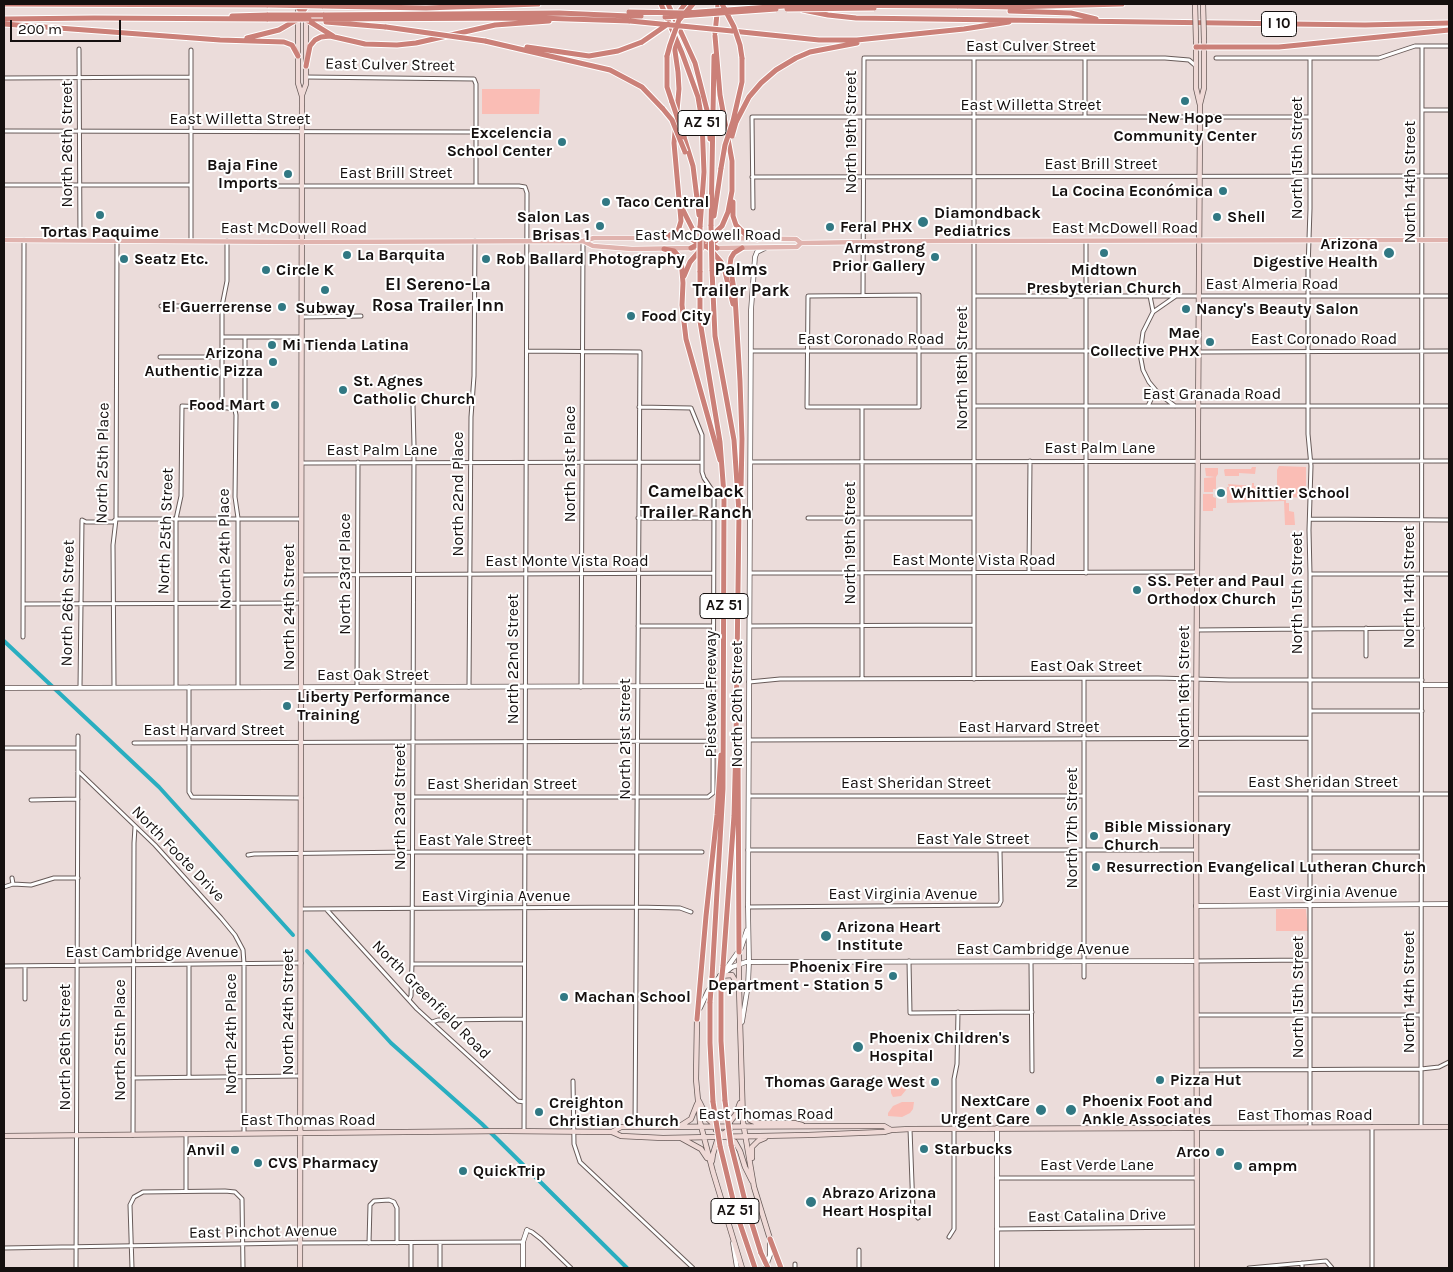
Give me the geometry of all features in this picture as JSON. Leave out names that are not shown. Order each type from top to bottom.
[{"type":"highway","points":[[4,4],[268,4],[685,17],[784,9],[957,8],[1122,4]]},
{"type":"highway","points":[[292,4],[302,14],[336,37]]},
{"type":"highway","points":[[236,40],[279,30],[302,14],[312,4]]},
{"type":"highway","points":[[322,6],[335,4]]},
{"type":"highway","points":[[426,8],[538,4]]},
{"type":"highway","name":"Piestewa Freeway","points":[[662,4],[693,81],[702,121],[704,172],[700,227],[700,327],[720,442],[723,475],[721,842],[710,1002],[710,1043],[713,1102],[721,1152],[736,1212],[755,1268]]},
{"type":"highway","points":[[668,4],[695,62],[703,92],[708,118],[712,177]]},
{"type":"highway","points":[[268,17],[302,14],[589,56],[618,51],[642,42],[657,33],[671,21],[685,4]]},
{"type":"highway","points":[[693,4],[679,20],[670,44],[667,56],[667,87],[693,166],[700,227]]},
{"type":"highway","name":"Piestewa Freeway","points":[[718,4],[715,36],[711,226],[712,270],[715,336],[734,440],[739,513],[734,816],[721,985],[720,1041],[725,1101],[733,1150],[746,1205],[766,1268]]},
{"type":"highway","points":[[711,226],[716,207],[725,145],[738,104],[743,70],[740,45],[734,27],[722,4]]},
{"type":"highway","name":"I 10","points":[[786,4],[805,11],[856,18],[1365,25],[1449,23]]},
{"type":"highway","points":[[957,8],[1071,13],[1108,21]]},
{"type":"highway","points":[[323,18],[559,13],[630,16],[732,31],[819,40],[882,38],[1024,20]]},
{"type":"highway","points":[[302,14],[306,26]]},
{"type":"highway","points":[[306,66],[309,49],[315,40],[324,36],[370,44],[407,44],[495,25],[630,16]]},
{"type":"highway","points":[[4,19],[268,17],[564,19]]},
{"type":"highway","points":[[4,24],[284,42],[292,45],[298,56]]},
{"type":"highway","points":[[664,238],[675,234],[680,227],[680,203],[674,143],[679,89],[670,25]]},
{"type":"highway","points":[[1196,47],[1279,47],[1449,30]]},
{"type":"highway","points":[[715,36],[720,95],[732,161],[733,211],[736,225],[745,234],[757,238]]},
{"type":"highway","points":[[722,168],[742,109],[761,83],[784,65],[810,52],[882,38]]},
{"type":"highway","points":[[485,41],[610,70],[642,87],[672,120],[685,152],[696,193]]},
{"type":"highway","points":[[683,283],[690,262],[725,221],[732,191]]},
{"type":"highway","points":[[680,203],[694,232],[723,266],[734,309]]},
{"type":"highway","points":[[689,238],[717,248]]},
{"type":"highway","points":[[691,248],[720,238]]},
{"type":"highway","points":[[664,248],[674,251],[680,256],[683,283],[682,305],[686,339],[712,427],[723,475]]},
{"type":"highway","points":[[739,513],[742,471],[740,381],[734,309],[735,296],[730,261],[734,253],[742,248]]},
{"type":"highway","points":[[697,1019],[723,738]]},
{"type":"highway","points":[[736,738],[740,764],[739,952]]},
{"type":"highway","points":[[770,1239],[781,1268]]},
{"type":"main road","name":"North 16th Street","points":[[1195,4],[1196,88],[1200,105]]},
{"type":"main road","name":"North 16th Street","points":[[1197,1268],[1196,738],[1198,296],[1200,105],[1204,88],[1203,4]]},
{"type":"main road","name":"North 24th Street","points":[[300,1268],[302,96],[298,83],[298,56],[302,14]]},
{"type":"main road","name":"North 24th Street","points":[[302,96],[306,84],[306,26]]},
{"type":"main road","name":"East McDowell Road","points":[[4,240],[301,242],[583,241],[594,238],[689,238]]},
{"type":"main road","name":"East McDowell Road","points":[[720,238],[796,239],[802,242],[1449,240]]},
{"type":"main road","name":"East McDowell Road","points":[[583,241],[593,246],[632,249],[691,248]]},
{"type":"main road","name":"East McDowell Road","points":[[717,248],[797,247],[802,242]]},
{"type":"main road","name":"North 20th Street","points":[[739,952],[743,1127],[754,1186],[770,1239]]},
{"type":"main road","points":[[720,976],[728,974],[734,976],[739,987]]},
{"type":"main road","name":"North 20th Street","points":[[697,1019],[698,1100],[702,1127],[732,1238]]},
{"type":"main road","points":[[742,1094],[745,1114],[753,1121],[762,1123],[794,1123],[806,1126]]},
{"type":"main road","points":[[713,1172],[712,1154],[722,1132],[733,1119],[738,1109],[742,1094]]},
{"type":"main road","points":[[673,1127],[682,1125],[691,1119],[698,1100]]},
{"type":"main road","points":[[698,1100],[708,1119],[735,1142],[739,1148],[754,1186]]},
{"type":"main road","name":"East Thomas Road","points":[[4,1136],[573,1131],[612,1132],[621,1136],[680,1138],[711,1137],[732,1127],[884,1126],[890,1130]]},
{"type":"main road","name":"East Thomas Road","points":[[612,1132],[621,1127],[710,1127],[734,1137],[884,1132],[910,1129],[1449,1127]]},
{"type":"main road","points":[[754,1186],[752,1148],[758,1141],[772,1136]]},
{"type":"main road","points":[[680,1138],[702,1149],[713,1172]]},
{"type":"main road","points":[[732,1238],[742,1268]]},
{"type":"street","points":[[1216,58],[1384,57],[1415,46],[1449,46]]},
{"type":"street","name":"North 14th Street","points":[[1421,1127],[1422,46]]},
{"type":"street","name":"North 26th Street","points":[[79,48],[80,240]]},
{"type":"street","points":[[191,50],[191,241]]},
{"type":"street","name":"East Culver Street","points":[[864,58],[1165,58],[1187,60],[1193,62],[1196,67]]},
{"type":"street","name":"North 19th Street","points":[[863,295],[864,58]]},
{"type":"street","name":"North 18th Street","points":[[974,58],[974,678]]},
{"type":"street","points":[[1084,117],[1085,58]]},
{"type":"street","name":"North 15th Street","points":[[1310,58],[1310,241],[1308,297],[1310,461],[1310,1127]]},
{"type":"street","points":[[4,78],[191,77]]},
{"type":"street","name":"East Culver Street","points":[[306,77],[474,79],[476,84],[476,132]]},
{"type":"street","points":[[1423,110],[1449,110]]},
{"type":"street","name":"East Willetta Street","points":[[752,177],[752,117],[1310,117]]},
{"type":"street","name":"East Willetta Street","points":[[4,131],[476,132]]},
{"type":"street","points":[[476,132],[476,186]]},
{"type":"street","name":"East Brill Street","points":[[752,177],[1449,176]]},
{"type":"street","points":[[752,177],[753,208]]},
{"type":"street","points":[[4,185],[191,185]]},
{"type":"street","name":"East Brill Street","points":[[266,186],[525,187]]},
{"type":"street","name":"North 22nd Street","points":[[524,1131],[528,240],[528,193],[525,187]]},
{"type":"street","points":[[23,637],[24,240]]},
{"type":"street","name":"North 25th Place","points":[[114,687],[113,603],[116,520],[117,240]]},
{"type":"street","points":[[1086,240],[1086,573]]},
{"type":"street","points":[[222,407],[222,306],[227,281],[227,241]]},
{"type":"street","name":"North 22nd Place","points":[[469,687],[471,406],[474,376],[475,241]]},
{"type":"street","name":"North 21st Place","points":[[581,687],[583,241]]},
{"type":"street","name":"North 20th Street","points":[[740,1028],[748,985],[749,962],[748,850],[753,268],[756,253],[764,248]]},
{"type":"street","points":[[863,295],[919,295],[919,407],[807,407],[808,296],[863,295]]},
{"type":"street","name":"East Almeria Road","points":[[975,296],[1449,296]]},
{"type":"street","points":[[1150,296],[1153,312]]},
{"type":"street","points":[[1176,296],[1153,312],[1143,332],[1140,351],[1145,376],[1155,391],[1176,406]]},
{"type":"street","points":[[161,306],[222,306]]},
{"type":"street","points":[[301,317],[361,316]]},
{"type":"street","points":[[222,337],[301,337]]},
{"type":"street","points":[[245,337],[245,405]]},
{"type":"street","points":[[527,351],[584,352]]},
{"type":"street","name":"East Coronado Road","points":[[751,351],[1140,351]]},
{"type":"street","name":"East Coronado Road","points":[[1198,352],[1449,351]]},
{"type":"street","name":"North 21st Street","points":[[584,352],[640,352],[635,1127]]},
{"type":"street","points":[[160,357],[222,357]]},
{"type":"street","points":[[1148,406],[1155,391]]},
{"type":"street","name":"North 23rd Street","points":[[409,1000],[411,996],[412,964],[414,574],[412,404]]},
{"type":"street","name":"North 25th Street","points":[[176,687],[176,519],[181,496],[182,406],[222,407]]},
{"type":"street","name":"East Granada Road","points":[[974,406],[1449,406]]},
{"type":"street","name":"North 24th Place","points":[[222,407],[235,410],[236,415],[239,603],[238,687]]},
{"type":"street","points":[[639,407],[692,408],[702,435],[704,478],[714,495],[714,741]]},
{"type":"street","name":"North 19th Street","points":[[862,407],[862,679]]},
{"type":"street","points":[[1029,572],[1030,461]]},
{"type":"street","name":"East Palm Lane","points":[[751,462],[1449,461]]},
{"type":"street","name":"North 23rd Place","points":[[357,686],[358,462]]},
{"type":"street","name":"East Palm Lane","points":[[302,463],[702,462]]},
{"type":"street","points":[[638,518],[713,518]]},
{"type":"street","points":[[808,518],[974,518]]},
{"type":"street","points":[[116,520],[302,519]]},
{"type":"street","points":[[1310,519],[1449,520]]},
{"type":"street","name":"North 26th Street","points":[[80,687],[82,520],[86,522],[113,522],[116,520]]},
{"type":"street","name":"East Monte Vista Road","points":[[750,573],[1198,572]]},
{"type":"street","name":"East Monte Vista Road","points":[[301,575],[713,574]]},
{"type":"street","points":[[1310,574],[1449,574]]},
{"type":"street","points":[[23,604],[301,602]]},
{"type":"street","points":[[750,626],[974,625]]},
{"type":"street","points":[[638,626],[713,626]]},
{"type":"street","points":[[1366,628],[1366,656]]},
{"type":"street","points":[[1197,630],[1422,628]]},
{"type":"street","name":"East Oak Street","points":[[750,682],[780,679],[974,678],[1310,680],[1449,685]]},
{"type":"street","name":"North 17th Street","points":[[1084,679],[1084,976]]},
{"type":"street","name":"East Oak Street","points":[[4,688],[713,686]]},
{"type":"street","points":[[189,687],[189,792],[192,797],[301,798]]},
{"type":"street","points":[[1310,711],[1422,711]]},
{"type":"street","name":"North 26th Street","points":[[76,1268],[78,736]]},
{"type":"street","name":"East Harvard Street","points":[[749,740],[1310,738]]},
{"type":"street","name":"East Harvard Street","points":[[134,743],[714,741]]},
{"type":"street","name":"East Sheridan Street","points":[[412,797],[711,795],[714,790],[714,741]]},
{"type":"street","points":[[4,748],[78,748]]},
{"type":"street","name":"North Foote Drive","points":[[78,771],[135,826],[221,918],[243,950],[244,964]]},
{"type":"street","name":"East Sheridan Street","points":[[1197,794],[1449,794]]},
{"type":"street","name":"East Sheridan Street","points":[[749,796],[1084,796]]},
{"type":"street","points":[[30,800],[78,799]]},
{"type":"street","name":"North 25th Place","points":[[132,1135],[135,826]]},
{"type":"street","name":"East Yale Street","points":[[748,850],[1197,850]]},
{"type":"street","name":"East Virginia Avenue","points":[[748,907],[999,905],[1001,901],[1000,851]]},
{"type":"street","name":"East Yale Street","points":[[248,855],[412,852],[702,852]]},
{"type":"street","points":[[1310,852],[1422,852]]},
{"type":"street","points":[[12,878],[13,884]]},
{"type":"street","points":[[4,886],[13,884],[35,885],[50,878],[78,878]]},
{"type":"street","points":[[35,885],[36,889]]},
{"type":"street","name":"East Virginia Avenue","points":[[1196,906],[1449,904]]},
{"type":"street","name":"East Virginia Avenue","points":[[301,909],[680,908],[691,912]]},
{"type":"street","name":"North Greenfield Road","points":[[327,909],[409,1000],[518,1102],[524,1102]]},
{"type":"street","name":"North 20th Street","points":[[697,1019],[703,999],[739,952],[748,925]]},
{"type":"street","points":[[739,952],[749,962]]},
{"type":"street","name":"East Cambridge Avenue","points":[[720,976],[732,967],[749,962],[1310,960]]},
{"type":"street","points":[[909,961],[910,1013],[1032,1012]]},
{"type":"street","points":[[1032,962],[1032,1072]]},
{"type":"street","name":"East Cambridge Avenue","points":[[4,966],[300,963]]},
{"type":"street","name":"North 24th Place","points":[[244,964],[244,1133]]},
{"type":"street","points":[[412,964],[524,964]]},
{"type":"street","points":[[189,965],[189,1077]]},
{"type":"street","points":[[25,966],[25,999]]},
{"type":"street","points":[[950,1237],[954,1229],[954,1079],[958,1056],[958,1012]]},
{"type":"street","points":[[1197,1015],[1421,1015]]},
{"type":"street","points":[[432,1022],[438,1020],[524,1019]]},
{"type":"street","points":[[1196,1070],[1421,1069],[1439,1067],[1449,1062]]},
{"type":"street","points":[[133,1078],[300,1076]]},
{"type":"street","points":[[573,1081],[573,1131],[577,1157],[584,1167],[693,1268]]},
{"type":"street","points":[[1372,1127],[1372,1268]]},
{"type":"street","points":[[996,1128],[996,1268]]},
{"type":"street","points":[[910,1129],[913,1210],[918,1218]]},
{"type":"street","points":[[186,1134],[186,1191]]},
{"type":"street","name":"East Verde Lane","points":[[997,1178],[1196,1178]]},
{"type":"street","points":[[132,1268],[130,1205],[134,1197],[143,1192],[230,1191],[238,1195],[242,1203],[243,1268]]},
{"type":"street","points":[[369,1243],[370,1205],[374,1200],[389,1200],[394,1202],[397,1208],[397,1243]]},
{"type":"street","name":"East Catalina Drive","points":[[997,1229],[1197,1227]]},
{"type":"street","points":[[523,1268],[523,1242],[527,1230],[541,1239],[571,1268]]},
{"type":"street","name":"North 20th Street","points":[[732,1238],[738,1268]]},
{"type":"street","name":"North 20th Street","points":[[766,1268],[770,1255],[770,1239]]},
{"type":"street","name":"East Pinchot Avenue","points":[[4,1248],[300,1243],[523,1242]]},
{"type":"street","points":[[411,1243],[411,1268]]},
{"type":"street","points":[[440,1243],[440,1268]]},
{"type":"street","points":[[859,1250],[859,1268]]},
{"type":"street","points":[[1250,1268],[1326,1261],[1332,1268]]},
{"type":"street","points":[[1302,1263],[1302,1268]]},
{"type":"shaded area","points":[[482,89],[540,89],[539,114],[482,114]]},
{"type":"shaded area","points":[[1279,466],[1306,467],[1306,498],[1286,497],[1286,503],[1289,503],[1289,511],[1294,512],[1295,525],[1285,525],[1284,501],[1227,503],[1228,484],[1252,486],[1252,483],[1254,483],[1254,486],[1260,486],[1260,494],[1268,492],[1273,494],[1273,498],[1277,499],[1277,470]]},
{"type":"shaded area","points":[[1256,467],[1255,474],[1239,473],[1239,476],[1225,476],[1225,469],[1251,469]]},
{"type":"shaded area","points":[[1205,468],[1218,468],[1216,489],[1213,489],[1213,492],[1204,492],[1204,478],[1215,477],[1206,476]]},
{"type":"shaded area","points":[[1203,494],[1213,494],[1213,497],[1216,498],[1216,508],[1213,508],[1213,511],[1203,511]]},
{"type":"shaded area","points":[[1276,909],[1306,909],[1308,931],[1276,931]]},
{"type":"shaded area","points":[[901,1080],[906,1083],[906,1090],[901,1096],[893,1097],[891,1089],[894,1083]]},
{"type":"shaded area","points":[[902,1102],[914,1102],[910,1113],[902,1117],[888,1116],[893,1106]]},
{"type":"waterway","points":[[4,641],[159,787],[293,935]]},
{"type":"waterway","points":[[307,951],[391,1043],[482,1124],[627,1268]]},
{"type":"place","name":"New Hope Community Center","points":[[1185,101]]},
{"type":"place","name":"Excelencia School Center","points":[[562,142]]},
{"type":"place","name":"Baja Fine Imports","points":[[288,174]]},
{"type":"place","name":"La Cocina Económica","points":[[1223,191]]},
{"type":"place","name":"Taco Central","points":[[606,202]]},
{"type":"place","name":"Tortas Paquime","points":[[100,215]]},
{"type":"place","name":"Shell","points":[[1217,217]]},
{"type":"place","name":"Diamondback Pediatrics","points":[[923,222]]},
{"type":"place","name":"Salon Las Brisas 1","points":[[600,226]]},
{"type":"place","name":"Feral PHX","points":[[830,227]]},
{"type":"place","name":"Midtown Presbyterian Church","points":[[1104,253]]},
{"type":"place","name":"Arizona Digestive Health","points":[[1389,253]]},
{"type":"place","name":"La Barquita","points":[[347,255]]},
{"type":"place","name":"Armstrong Prior Gallery","points":[[935,257]]},
{"type":"place","name":"Seatz Etc.","points":[[124,259]]},
{"type":"place","name":"Rob Ballard Photography","points":[[486,259]]},
{"type":"place","name":"Circle K","points":[[266,270]]},
{"type":"place","name":"Subway","points":[[325,290]]},
{"type":"place","name":"El Guerrerense","points":[[282,307]]},
{"type":"place","name":"Nancy's Beauty Salon","points":[[1186,309]]},
{"type":"place","name":"Food City","points":[[631,316]]},
{"type":"place","name":"Mae Collective PHX","points":[[1210,342]]},
{"type":"place","name":"Mi Tienda Latina","points":[[272,345]]},
{"type":"place","name":"Arizona Authentic Pizza","points":[[273,362]]},
{"type":"place","name":"St. Agnes Catholic Church","points":[[343,390]]},
{"type":"place","name":"Food Mart","points":[[275,405]]},
{"type":"place","name":"Whittier School","points":[[1221,493]]},
{"type":"place","name":"SS. Peter and Paul Orthodox Church","points":[[1137,590]]},
{"type":"place","name":"Liberty Performance Training","points":[[287,706]]},
{"type":"place","name":"Bible Missionary Church","points":[[1094,836]]},
{"type":"place","name":"Resurrection Evangelical Lutheran Church","points":[[1096,867]]},
{"type":"place","name":"Arizona Heart Institute","points":[[826,936]]},
{"type":"place","name":"Phoenix Fire Department - Station 5","points":[[893,976]]},
{"type":"place","name":"Machan School","points":[[564,997]]},
{"type":"place","name":"Phoenix Children's Hospital","points":[[858,1047]]},
{"type":"place","name":"Pizza Hut","points":[[1160,1080]]},
{"type":"place","name":"Thomas Garage West","points":[[935,1082]]},
{"type":"place","name":"NextCare Urgent Care","points":[[1041,1110]]},
{"type":"place","name":"Phoenix Foot and Ankle Associates","points":[[1071,1110]]},
{"type":"place","name":"Creighton Christian Church","points":[[539,1112]]},
{"type":"place","name":"Starbucks","points":[[924,1149]]},
{"type":"place","name":"Anvil","points":[[235,1150]]},
{"type":"place","name":"Arco","points":[[1220,1152]]},
{"type":"place","name":"CVS Pharmacy","points":[[258,1163]]},
{"type":"place","name":"ampm","points":[[1238,1166]]},
{"type":"place","name":"QuickTrip","points":[[463,1171]]},
{"type":"place","name":"Abrazo Arizona Heart Hospital","points":[[811,1202]]},
{"type":"district","name":"Palms Trailer Park","points":[[741,280]]},
{"type":"district","name":"El Sereno-La Rosa Trailer Inn","points":[[438,295]]},
{"type":"district","name":"Camelback Trailer Ranch","points":[[696,502]]}]
